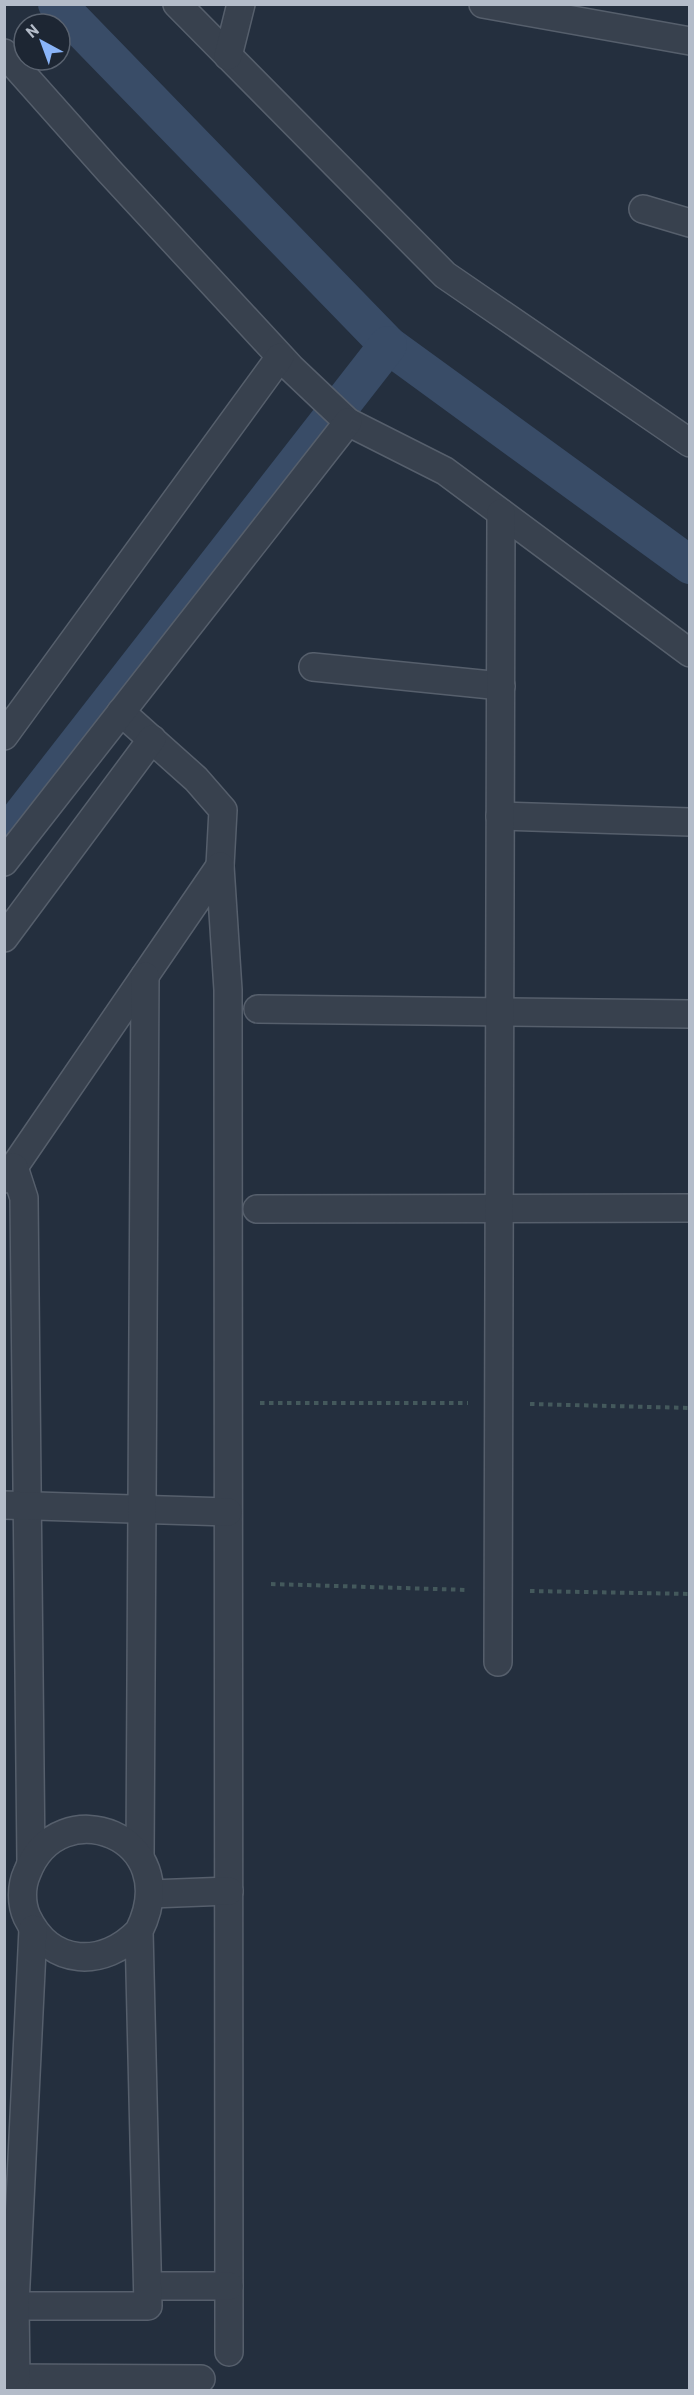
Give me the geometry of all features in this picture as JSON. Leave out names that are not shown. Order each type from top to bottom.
[{"type":"street","points":[[177,4],[445,275],[690,443]]},
{"type":"street","points":[[228,56],[241,4]]},
{"type":"street","points":[[483,4],[690,41]]},
{"type":"street","points":[[4,53],[285,363],[348,422],[445,471],[690,653]]},
{"type":"street","points":[[643,209],[690,223]]},
{"type":"street","points":[[4,736],[285,363]]},
{"type":"street","points":[[4,862],[348,422]]},
{"type":"street","points":[[498,1662],[501,513]]},
{"type":"street","points":[[313,667],[501,686]]},
{"type":"street","points":[[121,712],[196,779],[223,810],[220,866],[228,990],[229,2352]]},
{"type":"street","points":[[4,938],[152,739]]},
{"type":"street","points":[[500,816],[690,822]]},
{"type":"street","points":[[201,2379],[10,2378],[22,1896],[16,1506],[24,1198],[9,1173],[220,866]]},
{"type":"street","points":[[140,1857],[145,976]]},
{"type":"street","points":[[258,1009],[690,1014]]},
{"type":"street","points":[[257,1209],[690,1208]]},
{"type":"street","points":[[16,1506],[228,1512]]},
{"type":"street","points":[[20,1872],[42,1847],[57,1837],[73,1831],[91,1829],[110,1833],[127,1843],[140,1857],[148,1875],[151,1894],[148,1913],[139,1931],[127,1944],[112,1952],[94,1957],[77,1957],[60,1952],[45,1942],[21,1919]]},
{"type":"street","points":[[151,1894],[229,1891]]},
{"type":"street","points":[[10,2306],[148,2306],[139,1931]]},
{"type":"street","points":[[148,2286],[229,2286]]},
{"type":"waterway","points":[[57,4],[388,345],[690,565]]},
{"type":"waterway","points":[[4,838],[388,345]]}]
